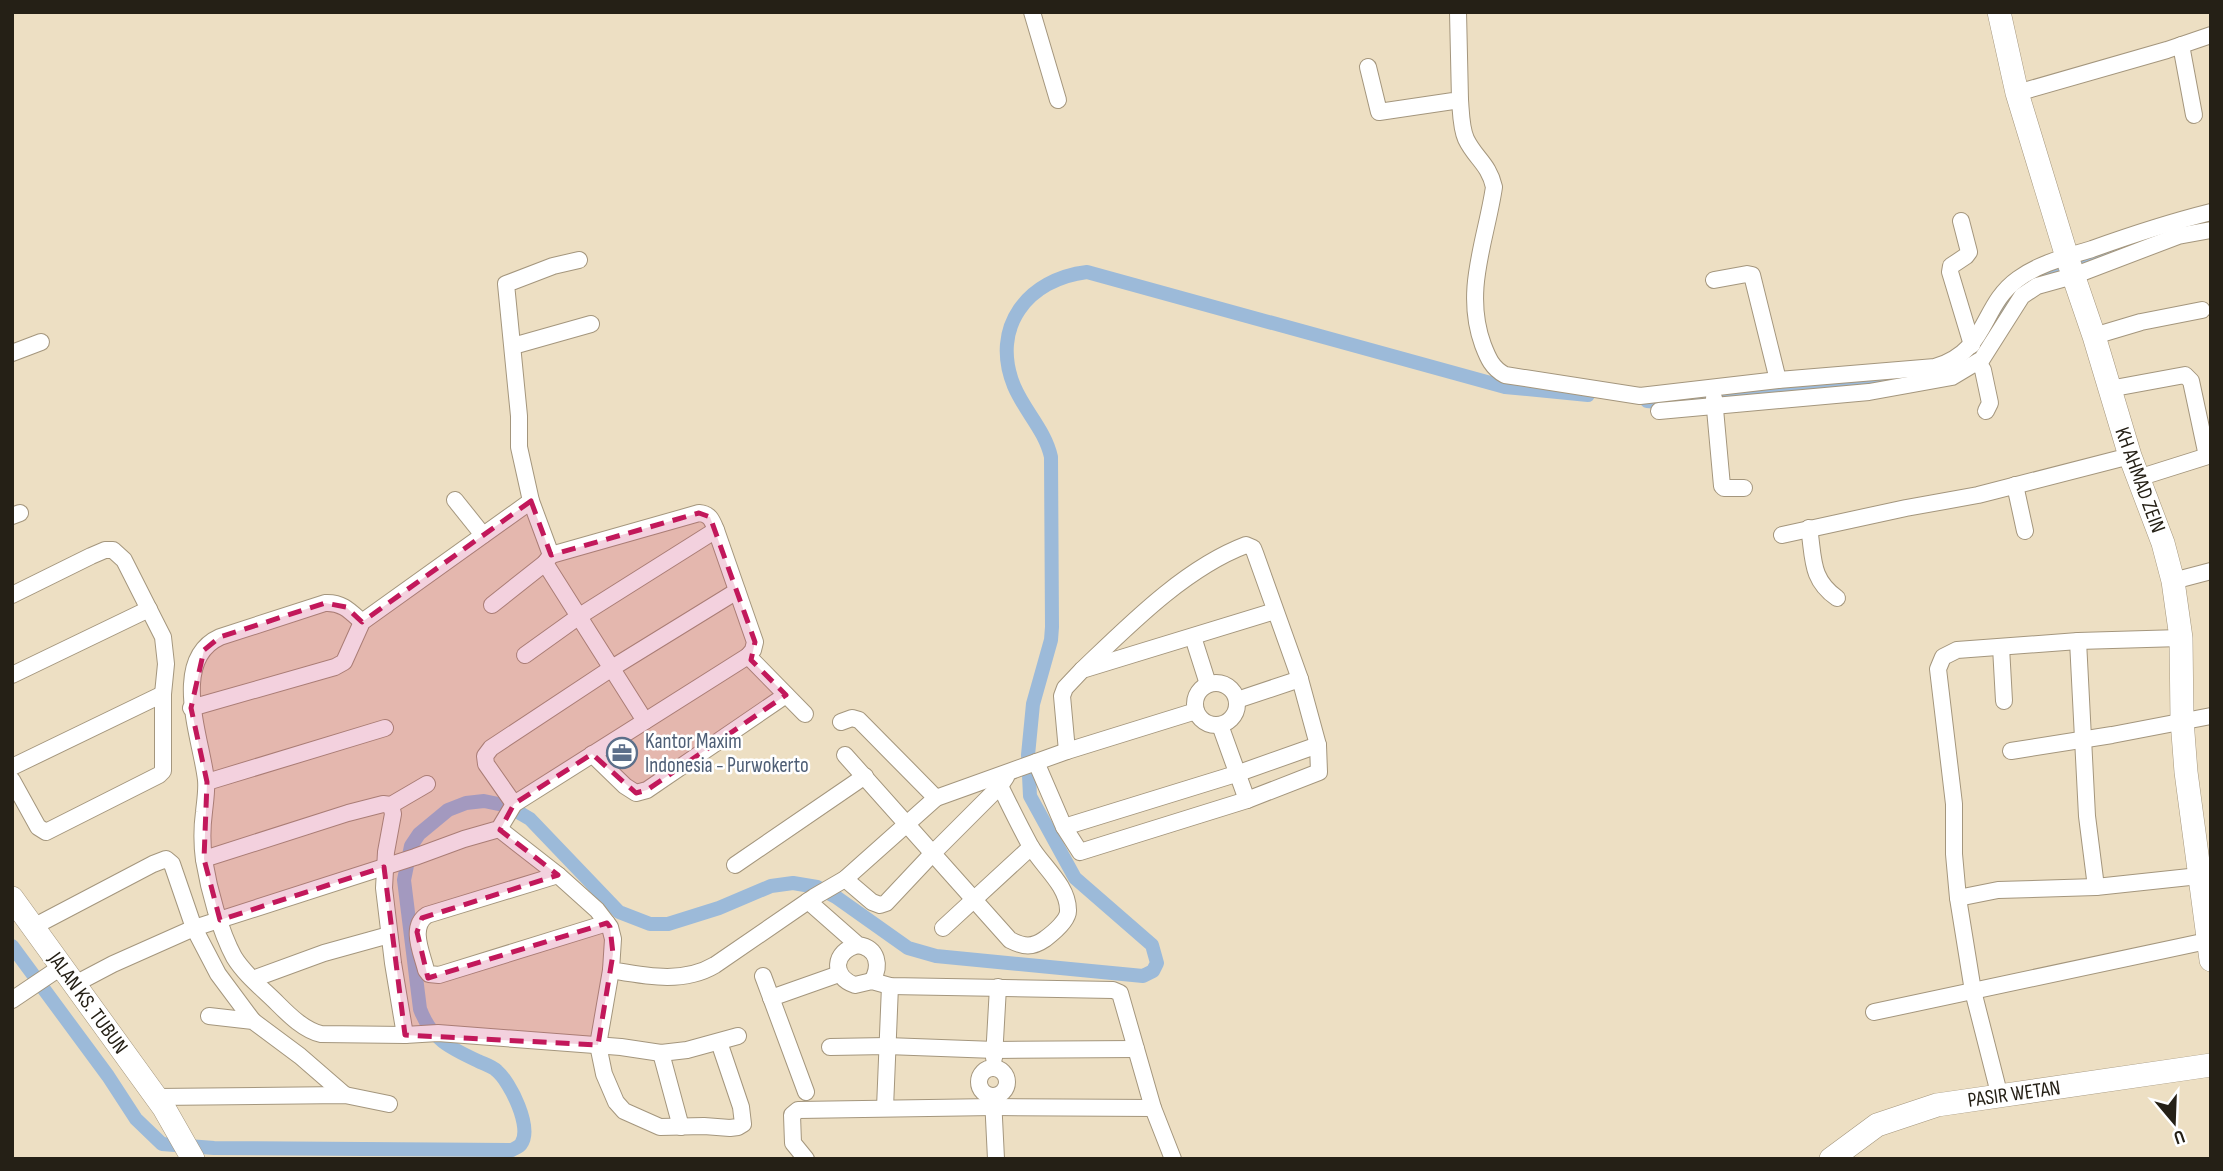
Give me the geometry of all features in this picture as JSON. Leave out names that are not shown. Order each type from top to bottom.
[{"type":"street","points":[[1032,12],[1058,100]]},
{"type":"street","points":[[1458,12],[1460,100],[1464,134],[1491,174],[1494,187],[1475,276],[1474,302],[1479,336],[1488,359],[1505,375],[1640,396],[1714,397],[1869,392],[1941,380],[1978,362],[2022,296],[2037,286],[2070,267],[2115,250],[2179,220],[2211,212]]},
{"type":"street","name":"KH AHMAD ZEIN","points":[[2000,12],[2017,93],[2130,456],[2163,543],[2173,581],[2181,638],[2182,720],[2202,839],[2209,951]]},
{"type":"street","points":[[2017,93],[2211,35]]},
{"type":"street","points":[[2181,45],[2194,115]]},
{"type":"street","points":[[1368,66],[1379,112],[1460,100]]},
{"type":"street","points":[[1961,221],[1969,252],[1951,266],[1950,272],[1972,345]]},
{"type":"street","points":[[2115,250],[2211,230]]},
{"type":"street","points":[[579,260],[506,284],[519,416],[519,447],[548,559],[579,617],[645,721]]},
{"type":"street","points":[[1659,411],[1778,380],[1935,367],[1955,359],[1972,345],[2001,297],[2015,281],[2039,265],[2070,267]]},
{"type":"street","points":[[1714,280],[1752,275],[1778,380]]},
{"type":"street","points":[[2094,336],[2141,322],[2202,310]]},
{"type":"street","points":[[513,345],[591,324]]},
{"type":"street","points":[[12,353],[41,342]]},
{"type":"street","points":[[1978,362],[1983,370],[1990,403],[1986,411]]},
{"type":"street","points":[[2109,389],[2185,375],[2191,381],[2209,456],[2138,478]]},
{"type":"street","points":[[1714,397],[1722,486],[1744,488]]},
{"type":"street","points":[[1782,534],[1978,495],[2130,456]]},
{"type":"street","points":[[2015,485],[2025,531]]},
{"type":"street","points":[[455,500],[483,535]]},
{"type":"street","points":[[191,708],[335,667],[344,662],[362,622],[531,501]]},
{"type":"street","points":[[12,1000],[52,980],[113,964],[208,924],[464,839],[508,815],[592,754],[748,656],[755,642],[716,530],[710,517],[699,513],[548,559],[492,605]]},
{"type":"street","points":[[1809,528],[1819,580],[1825,590],[1837,598]]},
{"type":"street","points":[[524,655],[716,530]]},
{"type":"street","points":[[1018,770],[1081,852],[1247,800],[1318,772],[1318,746],[1300,679],[1253,548],[1246,545],[1226,553],[1195,572],[1134,620],[1065,688],[1062,696],[1067,751]]},
{"type":"street","points":[[12,595],[91,555],[113,550],[124,560],[163,637],[166,664],[163,694],[163,771],[159,775],[46,832],[38,827],[12,780]]},
{"type":"street","points":[[2173,581],[2211,571]]},
{"type":"street","points":[[719,1042],[741,1107],[743,1124],[738,1127],[660,1127],[624,1111],[616,1102],[604,1074],[598,1045],[611,970],[613,940],[610,927],[582,895],[558,875],[508,815],[485,756],[491,748],[612,668],[737,591]]},
{"type":"street","points":[[253,1021],[218,974],[208,924],[203,816],[207,782],[191,708],[197,663],[210,641],[326,603],[336,602],[346,607],[362,622]]},
{"type":"street","points":[[12,675],[149,609]]},
{"type":"street","points":[[1082,670],[1275,611]]},
{"type":"street","points":[[1193,637],[1208,684]]},
{"type":"street","points":[[2000,1097],[1973,991],[1958,898],[1954,854],[1954,804],[1938,669],[1943,657],[1957,650],[2181,638]]},
{"type":"street","points":[[2078,642],[2087,816],[2096,887]]},
{"type":"street","points":[[2001,647],[2004,701]]},
{"type":"street","points":[[748,656],[805,714]]},
{"type":"street","points":[[1237,700],[1300,679]]},
{"type":"street","points":[[1208,684],[1225,685],[1237,700],[1234,715],[1220,725],[1204,722],[1196,711],[1196,698],[1208,684]]},
{"type":"street","points":[[12,767],[163,694]]},
{"type":"street","points":[[592,754],[636,793],[647,790],[786,695]]},
{"type":"street","points":[[611,970],[686,977],[702,972],[845,879],[936,798],[1067,751],[1196,711]]},
{"type":"street","points":[[2011,751],[2211,716]]},
{"type":"street","points":[[841,722],[852,718],[859,720],[936,798]]},
{"type":"street","points":[[1220,725],[1247,800]]},
{"type":"street","points":[[207,782],[385,728]]},
{"type":"street","points":[[1064,827],[1318,746]]},
{"type":"street","points":[[845,755],[1010,940],[1022,946],[1036,945],[1048,936],[1068,916],[1069,909],[1063,891],[1031,847],[1018,770]]},
{"type":"street","points":[[845,879],[872,902],[880,905],[886,903],[933,852],[1018,770]]},
{"type":"street","points":[[735,865],[865,776]]},
{"type":"street","points":[[204,859],[348,813],[383,804],[391,805],[427,784]]},
{"type":"street","points":[[391,805],[393,814],[384,888],[389,935],[409,1035]]},
{"type":"street","points":[[943,928],[1031,847]]},
{"type":"street","points":[[33,927],[166,859],[172,864],[208,924],[253,979],[289,1015],[307,1045],[345,1095]]},
{"type":"street","points":[[558,875],[422,918],[417,932],[426,970],[429,974],[439,975],[607,923]]},
{"type":"street","points":[[1958,898],[1998,890],[2096,887],[2204,890]]},
{"type":"street","points":[[817,896],[858,946]]},
{"type":"street","name":"JALAN KS. TUBUN","points":[[12,898],[33,927],[52,980],[160,1102],[193,1159]]},
{"type":"street","points":[[253,979],[324,953],[389,935]]},
{"type":"street","points":[[872,981],[877,973],[877,957],[866,947],[858,946],[846,950],[838,961],[839,974],[848,983],[855,985],[872,981],[890,986],[1112,990],[1120,993],[1153,1108],[1173,1159]]},
{"type":"street","points":[[1874,1012],[1973,991],[2209,951]]},
{"type":"street","points":[[771,998],[839,974]]},
{"type":"street","points":[[764,976],[806,1092]]},
{"type":"street","points":[[885,1108],[890,986]]},
{"type":"street","points":[[993,1102],[1003,1093],[1007,1082],[1003,1072],[993,1068],[998,988]]},
{"type":"street","points":[[209,1016],[253,1021],[307,1045],[438,1033],[635,1048],[660,1053],[687,1050],[738,1036]]},
{"type":"street","points":[[830,1047],[1136,1049]]},
{"type":"street","points":[[660,1053],[681,1127]]},
{"type":"street","name":"PASIR WETAN","points":[[1830,1159],[1877,1125],[1937,1105],[2211,1065]]},
{"type":"street","points":[[160,1102],[345,1095],[389,1104]]},
{"type":"street","points":[[806,1159],[793,1143],[792,1115],[807,1109],[993,1102],[1153,1108]]},
{"type":"street","points":[[993,1102],[996,1159]]},
{"type":"highlighted area","points":[[531,501],[551,555],[699,513],[710,517],[755,642],[751,660],[786,695],[647,790],[636,793],[592,754],[514,804],[500,830],[558,875],[422,918],[417,932],[428,978],[607,923],[610,927],[613,954],[598,1045],[405,1035],[384,867],[220,920],[204,859],[207,782],[191,708],[204,650],[220,637],[325,603],[346,607],[362,622]]},
{"type":"waterway","points":[[2175,231],[2196,224],[2211,223]]},
{"type":"waterway","points":[[1982,346],[2008,303],[2018,291],[2030,283],[2045,274],[2083,260],[2156,237]]},
{"type":"waterway","points":[[12,946],[108,1076],[136,1119],[162,1144],[214,1148],[512,1150],[521,1144],[524,1137],[522,1117],[502,1077],[493,1068],[443,1041],[430,1028],[420,1009],[404,880],[411,846],[419,834],[448,810],[466,803],[484,801],[508,806],[530,819],[619,912],[650,924],[668,924],[719,908],[771,886],[793,883],[817,887],[836,897],[908,948],[936,956],[1143,976],[1153,971],[1157,963],[1152,945],[1075,878],[1030,796],[1028,755],[1033,704],[1051,640],[1052,627],[1051,457],[1044,438],[1014,386],[1008,364],[1007,344],[1019,309],[1047,284],[1066,276],[1087,272],[1505,387],[1588,395]]},
{"type":"waterway","points":[[1647,401],[1891,378]]},
{"type":"place","name":"Kantor Maxim Indonesia - Purwokerto","points":[[622,753]]}]
